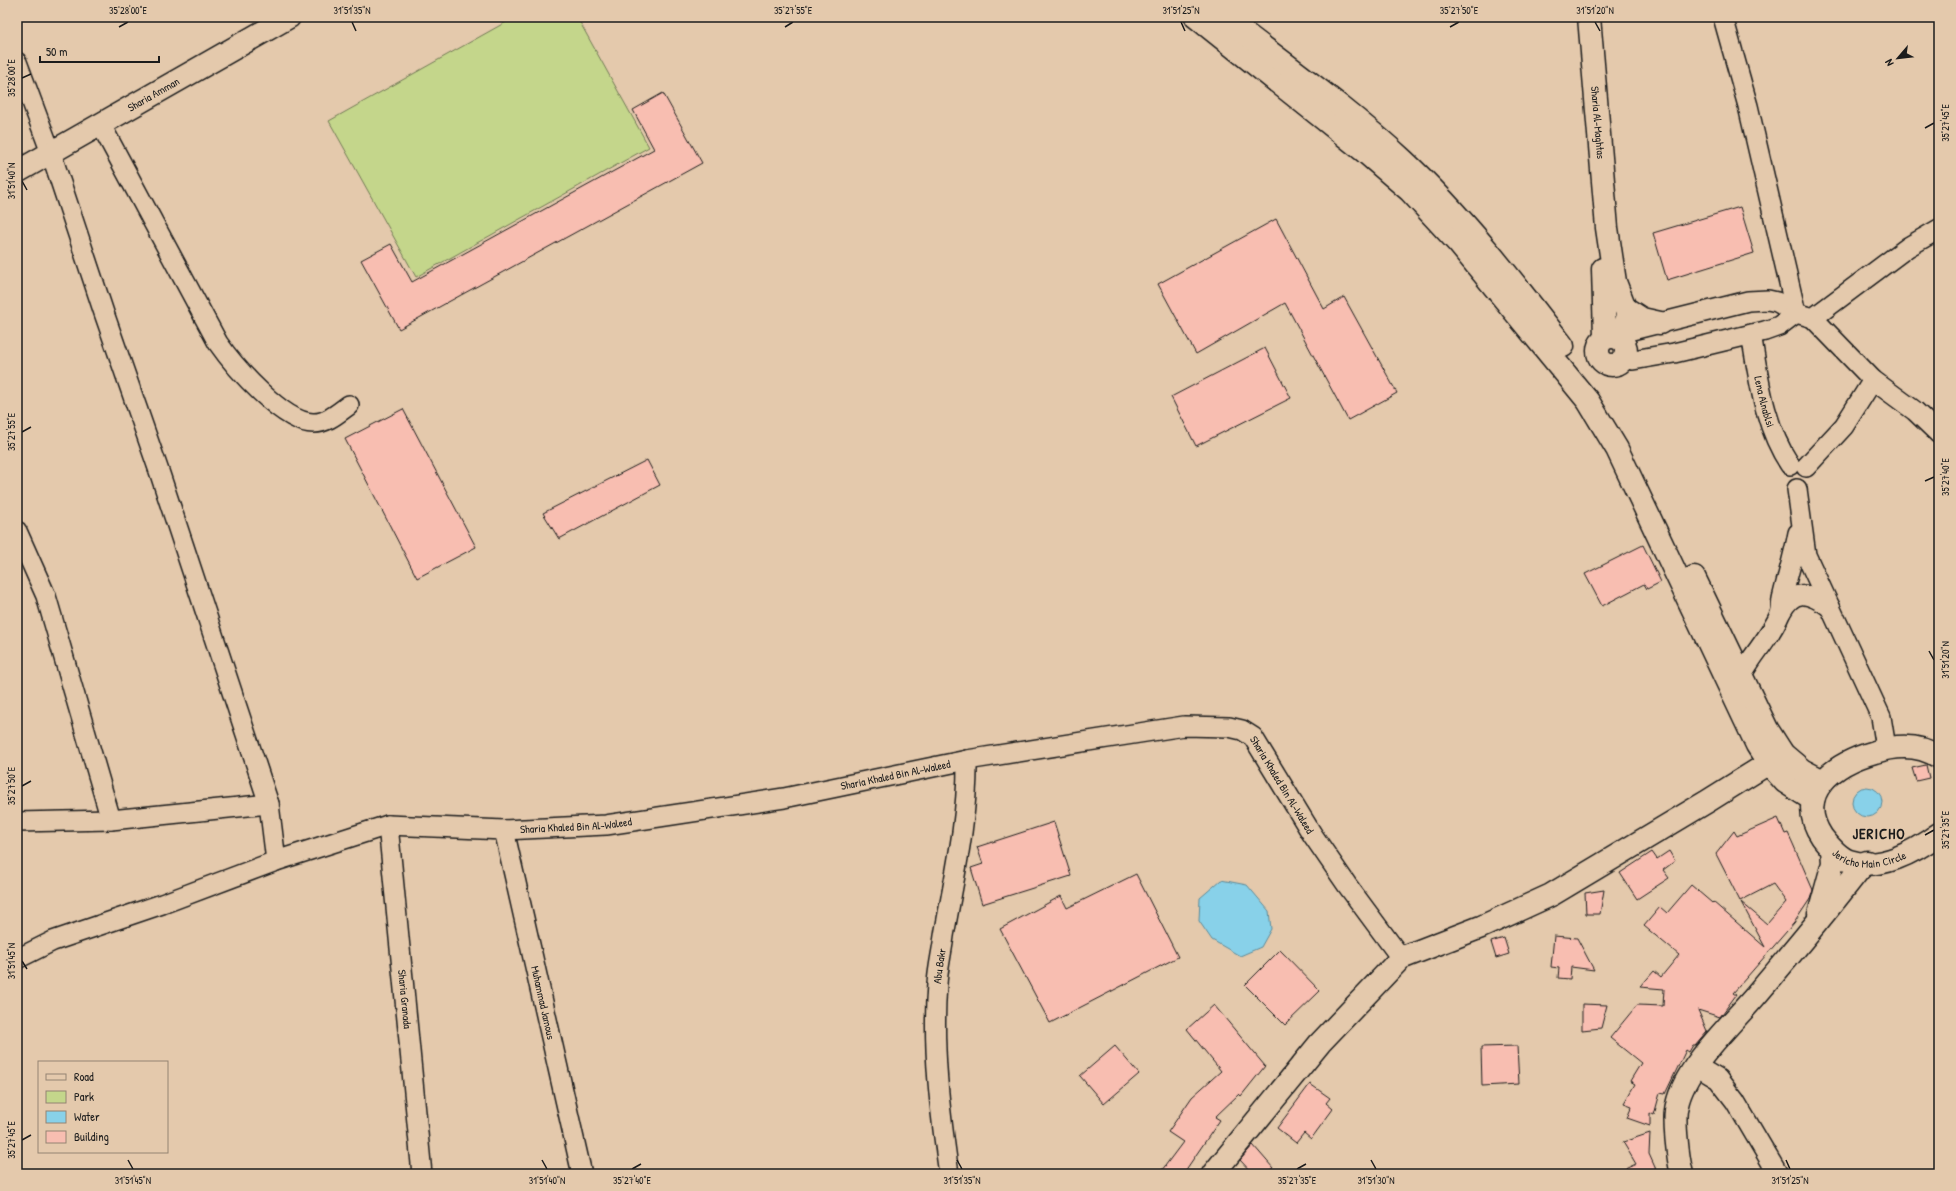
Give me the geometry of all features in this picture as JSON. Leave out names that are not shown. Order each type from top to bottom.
[{"type":"main road","name":"Sharia Amman","points":[[17,172],[102,125],[289,17]]},
{"type":"main road","points":[[1196,17],[1365,152],[1410,191],[1459,244],[1586,372]]},
{"type":"main road","name":"Sharia Al-Maghtas","points":[[1589,17],[1607,228],[1618,292],[1625,308],[1643,321]]},
{"type":"main road","points":[[1236,21],[1403,160],[1445,203],[1516,286],[1586,372],[1631,446],[1767,729],[1776,759]]},
{"type":"main road","name":"Sharia Al-Maghtas","points":[[1607,228],[1603,262],[1623,346]]},
{"type":"main road","points":[[1643,321],[1623,346],[1600,342],[1597,348],[1598,356],[1586,372],[1588,401],[1617,449],[1757,745],[1776,759],[1802,770],[1818,791],[1838,766],[1861,756],[1886,748],[1922,748],[1939,757]]},
{"type":"main road","points":[[1213,1174],[1320,1043],[1401,958],[1481,927],[1551,895],[1776,759]]},
{"type":"main road","name":"Jericho Main Circle","points":[[1818,791],[1812,804],[1814,819],[1819,833],[1832,849],[1848,860],[1867,862],[1887,860],[1903,856],[1939,834]]},
{"type":"main road","points":[[1816,924],[1833,863],[1832,849]]},
{"type":"main road","points":[[1682,1174],[1676,1118],[1677,1104],[1696,1066],[1702,1056],[1750,1002],[1867,862]]},
{"type":"street","points":[[1723,17],[1804,315]]},
{"type":"street","points":[[17,62],[51,153],[104,313],[160,474],[269,804],[276,861]]},
{"type":"street","points":[[102,125],[218,343],[232,363],[269,399],[288,413],[303,421],[313,423],[328,420],[349,405]]},
{"type":"street","points":[[1623,346],[1674,353],[1779,326],[1804,315],[1908,246],[1939,229]]},
{"type":"street","points":[[1623,346],[1635,352],[1632,347],[1632,336],[1643,321],[1748,301],[1768,300],[1778,302],[1804,315],[1873,380],[1915,411],[1939,434]]},
{"type":"street","name":"Lena Alnablsi","points":[[1751,334],[1768,423],[1780,449],[1798,466]]},
{"type":"street","points":[[1873,380],[1844,426],[1798,466],[1785,472],[1785,480],[1789,487],[1797,489],[1806,555],[1881,717],[1886,748]]},
{"type":"street","points":[[1781,612],[1781,601],[1792,562],[1801,518]]},
{"type":"street","points":[[17,531],[46,596],[111,820]]},
{"type":"street","points":[[1733,694],[1741,674],[1767,639],[1788,601],[1796,596],[1807,596],[1817,599],[1830,607]]},
{"type":"street","name":"Sharia Khaled Bin Al-Waleed","points":[[17,959],[53,941],[162,904],[276,861],[388,825],[504,830],[606,825],[784,798],[967,760],[1184,726],[1229,727],[1242,730],[1253,737],[1312,834],[1401,958]]},
{"type":"street","name":"Abu Bakr","points":[[949,1174],[939,1080],[936,1033],[937,983],[961,842],[968,788],[967,760]]},
{"type":"street","points":[[17,822],[111,820],[269,804]]},
{"type":"street","name":"Sharia Granada","points":[[388,825],[422,1174]]},
{"type":"street","name":"Muhammad Jamous","points":[[504,830],[582,1174]]},
{"type":"street","points":[[1696,1066],[1718,1079],[1735,1101],[1778,1174]]},
{"type":"green space","points":[[515,17],[577,17],[649,147],[416,277],[329,121]]},
{"type":"water","points":[[1867,787],[1878,791],[1882,802],[1878,813],[1867,817],[1856,813],[1852,802],[1856,791]]},
{"type":"water","points":[[1221,880],[1247,885],[1269,911],[1271,929],[1261,947],[1240,956],[1212,940],[1199,921],[1200,898]]},
{"type":"building","points":[[663,93],[702,163],[399,329],[361,260],[391,244],[412,282],[654,149],[633,110]]},
{"type":"building","points":[[1740,207],[1754,253],[1667,280],[1653,233]]},
{"type":"building","points":[[1276,219],[1324,309],[1344,297],[1397,393],[1348,420],[1285,303],[1196,354],[1158,284]]},
{"type":"building","points":[[1265,348],[1291,398],[1196,446],[1171,397]]},
{"type":"building","points":[[403,409],[476,547],[417,578],[345,439]]},
{"type":"building","points":[[647,460],[660,485],[559,539],[543,513]]},
{"type":"building","points":[[1643,545],[1661,582],[1647,589],[1644,584],[1602,606],[1585,574]]},
{"type":"building","points":[[1926,765],[1929,778],[1916,781],[1912,768]]},
{"type":"building","points":[[1778,818],[1785,834],[1788,833],[1813,890],[1810,899],[1794,923],[1733,993],[1736,995],[1720,1017],[1698,1010],[1707,1031],[1695,1045],[1693,1045],[1689,1052],[1686,1050],[1665,1094],[1660,1093],[1654,1115],[1650,1113],[1650,1126],[1627,1118],[1632,1106],[1624,1103],[1635,1084],[1630,1081],[1641,1063],[1610,1038],[1637,1005],[1663,1006],[1664,989],[1640,987],[1654,971],[1661,977],[1679,955],[1644,926],[1660,907],[1667,913],[1691,885],[1765,947],[1741,902],[1767,924],[1786,902],[1773,884],[1740,901],[1716,854],[1734,831],[1737,836]]},
{"type":"building","points":[[1054,822],[1071,876],[982,904],[971,868],[983,864],[977,847]]},
{"type":"building","points":[[1669,851],[1675,861],[1663,870],[1669,878],[1637,899],[1620,873],[1652,852],[1657,859]]},
{"type":"building","points":[[1136,874],[1178,957],[1050,1023],[1000,929],[1061,896],[1067,908]]},
{"type":"building","points":[[1604,890],[1600,914],[1586,914],[1585,893]]},
{"type":"building","points":[[1554,936],[1577,938],[1594,970],[1571,967],[1570,979],[1558,978],[1559,968],[1551,967]]},
{"type":"building","points":[[1504,938],[1509,954],[1496,958],[1491,942]]},
{"type":"building","points":[[1280,950],[1320,991],[1285,1025],[1245,985]]},
{"type":"building","points":[[1582,1004],[1607,1005],[1601,1028],[1582,1030]]},
{"type":"building","points":[[1214,1005],[1265,1066],[1241,1096],[1239,1094],[1215,1117],[1220,1120],[1183,1174],[1159,1174],[1183,1142],[1168,1132],[1192,1097],[1221,1071],[1187,1029]]},
{"type":"building","points":[[1115,1046],[1139,1074],[1104,1104],[1080,1076]]},
{"type":"building","points":[[1517,1046],[1519,1084],[1482,1086],[1481,1047]]},
{"type":"building","points":[[1310,1084],[1330,1098],[1326,1103],[1333,1109],[1311,1139],[1304,1133],[1296,1143],[1277,1128]]},
{"type":"building","points":[[1650,1133],[1649,1154],[1658,1174],[1614,1174],[1636,1164],[1623,1142]]},
{"type":"building","points":[[1253,1145],[1273,1168],[1264,1174],[1253,1174],[1240,1160]]},
{"type":"district","name":"JERICHO","points":[[1879,833]]}]
